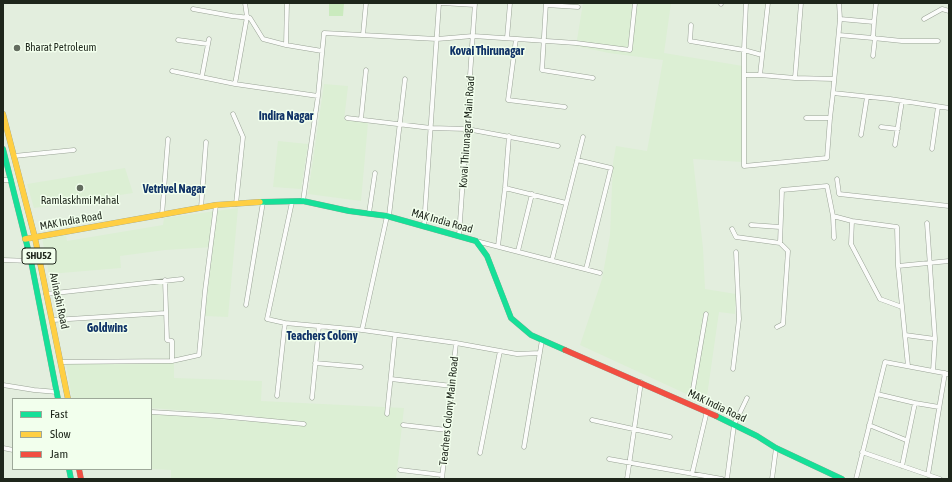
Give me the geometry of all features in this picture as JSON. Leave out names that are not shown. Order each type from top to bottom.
[{"type":"street","points":[[235,84],[247,17],[245,3]]},
{"type":"street","points":[[286,45],[287,3]]},
{"type":"street","points":[[363,35],[366,3]]},
{"type":"street","points":[[424,226],[440,3],[475,4]]},
{"type":"street","points":[[507,38],[510,3]]},
{"type":"street","points":[[303,201],[318,96],[324,33],[437,39],[473,36],[576,43],[630,50],[635,3]]},
{"type":"street","points":[[746,3],[744,50],[744,166],[827,158],[839,35],[839,3]]},
{"type":"street","points":[[760,76],[768,3]]},
{"type":"street","points":[[795,78],[801,3]]},
{"type":"street","points":[[873,56],[876,3]]},
{"type":"street","name":"Kovai Thirunagar Main Road","points":[[459,236],[475,4]]},
{"type":"street","points":[[578,7],[546,4],[542,70],[593,78]]},
{"type":"street","points":[[924,19],[942,9],[949,11]]},
{"type":"street","points":[[193,10],[247,17],[251,19],[263,39],[286,45],[322,51]]},
{"type":"street","points":[[840,19],[874,22]]},
{"type":"street","points":[[691,25],[690,41],[744,50],[762,55]]},
{"type":"street","points":[[839,35],[902,41],[938,41]]},
{"type":"street","points":[[202,76],[209,39]]},
{"type":"street","points":[[516,39],[508,100],[565,107]]},
{"type":"street","points":[[178,40],[208,44]]},
{"type":"street","points":[[361,119],[366,70]]},
{"type":"street","points":[[172,71],[235,84],[318,96]]},
{"type":"street","points":[[745,75],[834,79]]},
{"type":"street","points":[[362,330],[388,216],[405,78]]},
{"type":"street","points":[[833,93],[949,108]]},
{"type":"street","points":[[861,135],[867,97]]},
{"type":"street","points":[[895,145],[902,101]]},
{"type":"street","points":[[932,148],[938,107]]},
{"type":"street","name":"Avinashi Road","points":[[3,114],[35,238],[68,398]]},
{"type":"street","points":[[233,114],[244,137],[236,204]]},
{"type":"street","points":[[347,118],[431,128],[467,129],[558,146]]},
{"type":"street","points":[[806,118],[830,118]]},
{"type":"street","points":[[881,127],[898,130]]},
{"type":"street","points":[[498,246],[509,136]]},
{"type":"street","points":[[552,260],[583,137]]},
{"type":"street","points":[[162,215],[168,139]]},
{"type":"street","points":[[201,208],[206,142]]},
{"type":"street","name":"Avinashi Road","points":[[3,149],[31,261],[58,398]]},
{"type":"street","points":[[14,156],[74,150]]},
{"type":"street","points":[[577,160],[611,168],[586,269]]},
{"type":"street","points":[[369,213],[375,173]]},
{"type":"street","points":[[837,179],[839,194],[949,206]]},
{"type":"street","points":[[3,180],[11,180]]},
{"type":"street","points":[[780,243],[782,190],[827,186],[833,216],[834,238]]},
{"type":"street","points":[[505,188],[566,203]]},
{"type":"street","points":[[518,251],[532,194]]},
{"type":"street","name":"MAK India Road","points":[[25,239],[216,205],[303,201],[349,211],[388,216],[459,236],[476,241],[487,256],[511,318],[532,335],[707,412],[757,436],[776,448],[842,479]]},
{"type":"street","points":[[246,305],[263,202]]},
{"type":"street","name":"Teachers Colony Main Road","points":[[292,202],[267,319],[284,323],[362,330],[456,343],[442,477]]},
{"type":"street","points":[[61,362],[172,361],[199,355],[205,291],[216,205]]},
{"type":"street","points":[[833,216],[852,221],[896,227],[898,266],[908,366]]},
{"type":"street","points":[[852,221],[851,244],[880,299],[902,307]]},
{"type":"street","points":[[927,223],[935,339],[933,371]]},
{"type":"street","points":[[751,224],[780,227]]},
{"type":"street","points":[[732,229],[736,237],[780,243],[788,251],[783,324],[777,327]]},
{"type":"street","points":[[476,241],[600,273]]},
{"type":"street","points":[[733,369],[739,319],[736,252]]},
{"type":"street","points":[[3,260],[31,261]]},
{"type":"street","points":[[898,266],[949,261]]},
{"type":"street","points":[[46,294],[182,279]]},
{"type":"street","points":[[165,280],[167,340],[172,340],[172,361]]},
{"type":"street","points":[[53,320],[166,313]]},
{"type":"street","points":[[693,389],[706,314]]},
{"type":"street","points":[[276,396],[284,323]]},
{"type":"street","points":[[312,398],[319,326]]},
{"type":"street","points":[[387,414],[395,335]]},
{"type":"street","points":[[905,335],[935,339]]},
{"type":"street","points":[[524,447],[542,340]]},
{"type":"street","points":[[456,343],[516,354],[540,353]]},
{"type":"street","points":[[480,453],[500,351]]},
{"type":"street","points":[[856,479],[885,362],[947,374],[939,407],[928,474]]},
{"type":"street","points":[[315,363],[361,367]]},
{"type":"street","points":[[391,379],[452,386]]},
{"type":"street","points":[[627,479],[641,382]]},
{"type":"street","points":[[3,385],[57,392]]},
{"type":"street","points":[[877,394],[939,407]]},
{"type":"street","points":[[727,479],[734,425],[747,398]]},
{"type":"street","points":[[902,466],[906,440],[915,403]]},
{"type":"street","points":[[152,412],[219,416],[304,424]]},
{"type":"street","points":[[692,474],[707,412]]},
{"type":"street","points":[[592,420],[670,437]]},
{"type":"street","points":[[403,425],[447,430]]},
{"type":"street","points":[[869,425],[906,440]]},
{"type":"street","points":[[772,479],[776,448]]},
{"type":"street","points":[[862,452],[940,479]]},
{"type":"street","points":[[608,459],[722,479]]},
{"type":"street","points":[[400,470],[442,477]]},
{"type":"shaded area","points":[[329,3],[344,3],[343,16],[329,16]]},
{"type":"shaded area","points":[[583,3],[671,3],[664,53],[743,66],[743,162],[693,159],[703,248],[705,289],[736,294],[735,314],[719,312],[706,403],[580,345],[602,279],[610,235],[613,163],[616,146],[647,151],[663,60],[609,53],[576,46]]},
{"type":"shaded area","points":[[324,84],[348,86],[344,120],[368,123],[361,201],[308,194]]},
{"type":"shaded area","points":[[278,141],[308,144],[301,189],[273,187]]},
{"type":"shaded area","name":"Ramlaskhmi Mahal","points":[[125,168],[133,193],[34,208],[27,184]]},
{"type":"shaded area","points":[[238,208],[228,317],[205,316],[213,247],[165,250],[120,256],[121,268],[49,274],[42,238],[66,235],[67,241],[163,225],[164,218]]},
{"type":"shaded area","points":[[66,363],[174,363],[174,378],[262,381],[261,401],[404,408],[396,479],[171,478],[171,470],[152,469],[152,414],[256,422],[256,416],[152,408],[152,398],[72,398]]},
{"type":"traffic: fast","points":[[3,149],[31,261],[58,398]]},
{"type":"traffic: fast","points":[[260,202],[303,201],[349,211],[387,216],[476,241],[487,256],[511,318],[531,335],[565,350]]},
{"type":"traffic: fast","points":[[716,416],[757,436],[776,448],[842,479]]},
{"type":"traffic: fast","points":[[69,470],[71,479]]},
{"type":"traffic: slow","points":[[3,114],[35,238],[68,398]]},
{"type":"traffic: slow","points":[[25,239],[216,205],[260,202]]},
{"type":"traffic: jam","points":[[565,350],[716,416]]},
{"type":"traffic: jam","points":[[79,470],[81,479]]},
{"type":"place","name":"Bharat Petroleum","points":[[17,48]]},
{"type":"place","name":"Ramlaskhmi Mahal","points":[[80,188]]},
{"type":"district","name":"Kovai Thirunagar","points":[[487,51]]},
{"type":"district","name":"Indira Nagar","points":[[286,116]]},
{"type":"district","name":"Vetrivel Nagar","points":[[174,189]]},
{"type":"district","name":"Goldwins","points":[[107,328]]},
{"type":"district","name":"Teachers Colony","points":[[322,336]]}]
